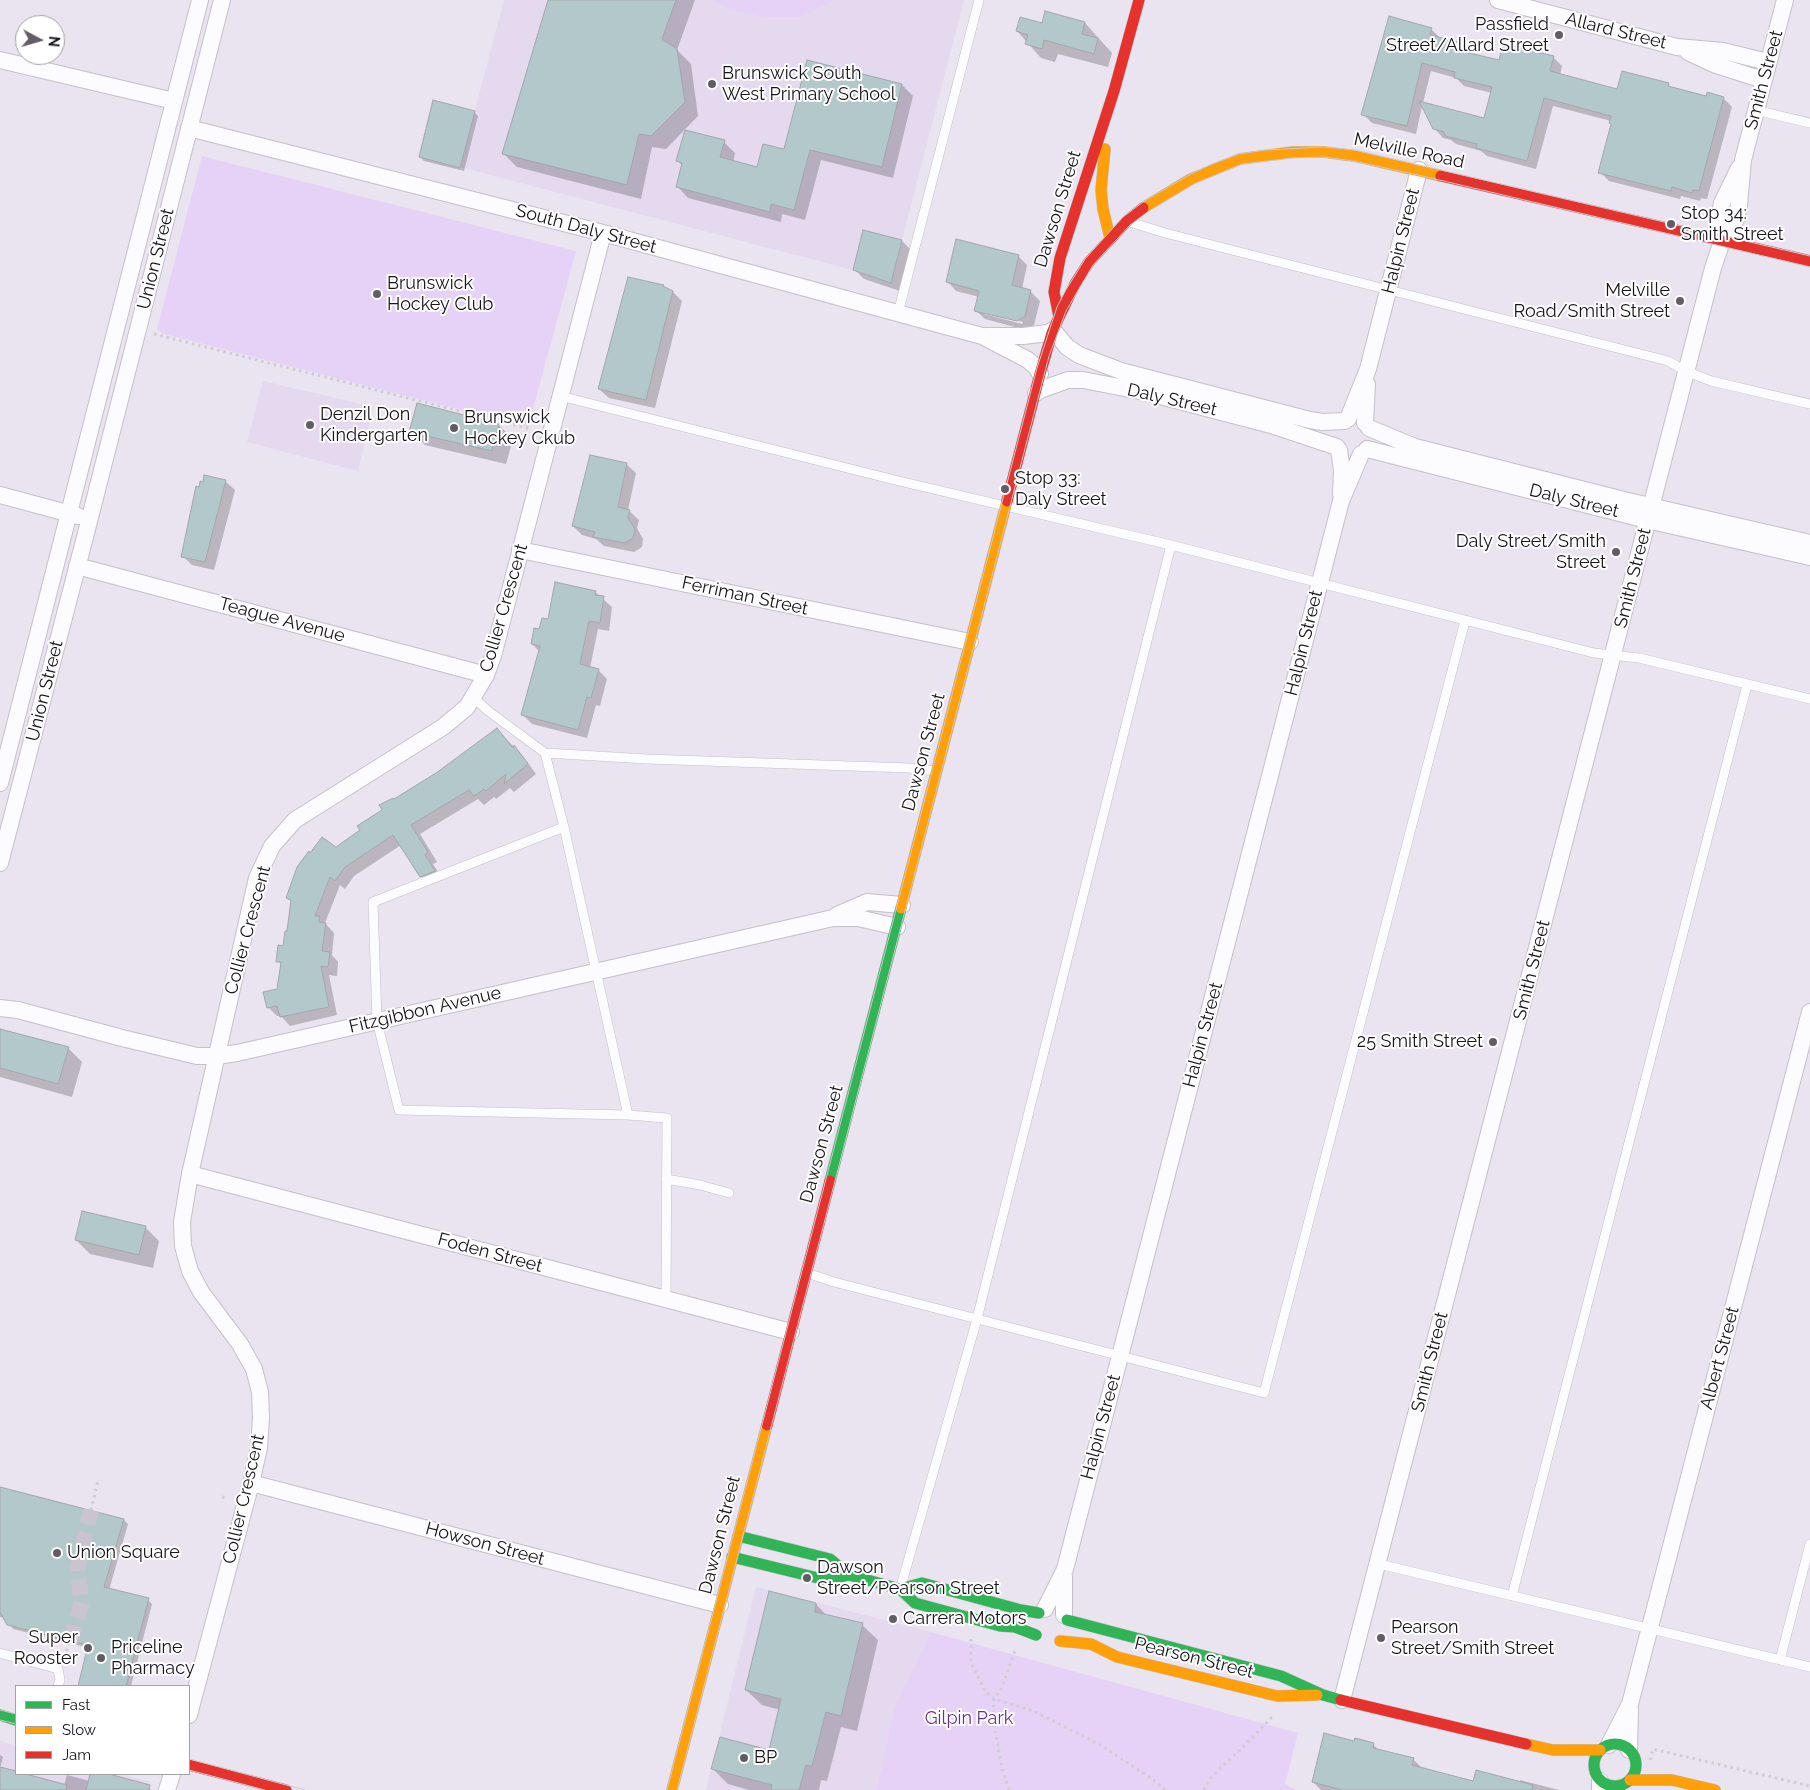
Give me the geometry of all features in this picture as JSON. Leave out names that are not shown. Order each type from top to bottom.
[{"type":"main road","name":"Dawson Street","points":[[672,1790],[1019,454],[1040,374],[1056,323],[1054,292],[1060,258],[1114,91],[1138,0]]},
{"type":"main road","name":"Dawson Street","points":[[1110,238],[1103,209],[1101,190],[1104,153],[1114,91]]},
{"type":"main road","name":"Melville Road","points":[[1056,323],[1075,284],[1089,262],[1127,221],[1146,206],[1191,179],[1240,159],[1293,152],[1324,152],[1354,156],[1810,262]]},
{"type":"main road","name":"Pearson Street","points":[[738,1536],[830,1560],[849,1575],[900,1588],[922,1583],[1021,1610],[1042,1611]]},
{"type":"main road","name":"Pearson Street","points":[[732,1557],[826,1580],[849,1575]]},
{"type":"main road","name":"Pearson Street","points":[[900,1588],[915,1602],[1000,1626],[1014,1627],[1047,1640],[1091,1644],[1117,1657],[1277,1696],[1324,1695]]},
{"type":"main road","points":[[1056,1609],[1066,1617],[1067,1632],[1047,1640],[1034,1623],[1042,1611],[1056,1609]]},
{"type":"main road","name":"Pearson Street","points":[[1066,1617],[1281,1676],[1324,1695],[1342,1700],[1553,1750],[1577,1763],[1598,1781]]},
{"type":"main road","points":[[0,1715],[15,1720]]},
{"type":"main road","points":[[1672,1780],[1632,1755],[1620,1745],[1605,1747],[1594,1760],[1598,1781],[1613,1786],[1672,1780],[1715,1790]]},
{"type":"main road","name":"Pearson Street","points":[[1553,1750],[1605,1747]]},
{"type":"main road","points":[[1622,1785],[1636,1767],[1632,1755]]},
{"type":"main road","points":[[190,1765],[286,1790]]},
{"type":"street","name":"Union Street","points":[[1,773],[200,0]]},
{"type":"street","name":"Union Street","points":[[0,863],[222,0]]},
{"type":"street","name":"Allard Street","points":[[1498,0],[1544,6],[1677,47],[1716,65],[1763,80]]},
{"type":"street","name":"Smith Street","points":[[1342,1700],[1379,1564],[1686,371],[1722,241],[1728,237],[1736,219],[1743,160],[1785,0]]},
{"type":"street","name":"Allard Street","points":[[1677,47],[1723,51],[1768,62]]},
{"type":"street","points":[[0,60],[174,101]]},
{"type":"street","name":"South Daly Street","points":[[189,128],[603,234],[982,336],[1028,360],[1037,368],[1040,374]]},
{"type":"street","name":"Halpin Street","points":[[1347,420],[1368,369],[1419,170]]},
{"type":"street","name":"Collier Crescent","points":[[190,1711],[251,1483],[259,1448],[261,1418],[260,1392],[254,1369],[240,1344],[201,1292],[190,1271],[183,1246],[182,1222],[190,1174],[258,878],[272,846],[295,820],[443,728],[467,707],[474,698],[493,656],[603,234]]},
{"type":"street","name":"South Daly Street","points":[[982,336],[1023,336],[1048,332],[1056,323]]},
{"type":"street","name":"Daly Street","points":[[1056,323],[1067,347],[1084,357],[1120,371],[1310,420],[1322,422],[1347,420]]},
{"type":"street","name":"Halpin Street","points":[[1367,426],[1368,369]]},
{"type":"street","name":"Daly Street","points":[[1036,393],[1068,380],[1083,380],[1145,392],[1271,425],[1338,448]]},
{"type":"street","points":[[1354,419],[1367,426],[1372,439],[1364,452],[1349,456],[1338,448],[1335,435],[1336,429],[1347,420],[1354,419]]},
{"type":"street","name":"Daly Street","points":[[1367,426],[1415,446],[1810,558]]},
{"type":"street","name":"Halpin Street","points":[[1338,448],[1342,470],[1341,501]]},
{"type":"street","name":"Daly Street","points":[[1364,452],[1649,513],[1810,543]]},
{"type":"street","name":"Halpin Street","points":[[1042,1611],[1065,1568],[1341,501],[1364,452]]},
{"type":"street","points":[[0,495],[90,518]]},
{"type":"street","name":"Ferriman Street","points":[[520,550],[970,642]]},
{"type":"street","name":"Teague Avenue","points":[[77,566],[486,675]]},
{"type":"street","name":"Fitzgibbon Avenue","points":[[0,1008],[18,1010],[197,1056],[217,1056],[234,1054],[833,918],[867,902],[902,905]]},
{"type":"street","name":"Fitzgibbon Avenue","points":[[833,918],[858,918],[896,927]]},
{"type":"street","name":"Fitzgibbon Avenue","points":[[0,1000],[18,1010]]},
{"type":"street","name":"Albert Street","points":[[1605,1747],[1630,1704],[1810,1012]]},
{"type":"street","name":"Foden Street","points":[[190,1174],[791,1332]]},
{"type":"street","name":"Howson Street","points":[[251,1483],[720,1605]]},
{"type":"street","name":"Halpin Street","points":[[1065,1568],[1066,1617]]},
{"type":"street","name":"Albert Street","points":[[1630,1704],[1632,1755]]},
{"type":"street","points":[[167,1790],[172,1775]]},
{"type":"lane","points":[[898,313],[979,0]]},
{"type":"lane","points":[[1755,110],[1810,123]]},
{"type":"lane","points":[[1127,221],[1165,233],[1668,361],[1711,381],[1810,404]]},
{"type":"lane","points":[[560,396],[1170,545],[1594,653],[1639,658],[1810,699]]},
{"type":"lane","points":[[900,1588],[977,1319],[1170,545]]},
{"type":"lane","points":[[807,1273],[834,1282],[1264,1393],[1465,621]]},
{"type":"lane","points":[[1512,1596],[1747,684]]},
{"type":"lane","points":[[474,698],[487,710],[545,753],[647,759],[909,768],[937,772]]},
{"type":"lane","points":[[545,753],[564,828],[628,1115]]},
{"type":"lane","points":[[564,828],[372,902],[377,1021],[399,1110],[628,1115],[667,1118],[666,1300]]},
{"type":"lane","points":[[666,1180],[700,1185],[729,1193]]},
{"type":"lane","points":[[1780,1660],[1810,1544]]},
{"type":"lane","points":[[1379,1564],[1810,1667]]},
{"type":"lane","points":[[0,1653],[58,1669],[60,1673],[58,1685]]},
{"type":"path","points":[[156,325],[154,334],[531,429]]},
{"type":"path","points":[[91,1510],[98,1480]]},
{"type":"path","points":[[222,1497],[227,1498]]},
{"type":"path","points":[[971,1635],[971,1663],[986,1691],[994,1699],[1031,1710],[1097,1743],[1165,1790]]},
{"type":"path","points":[[1008,1790],[993,1720],[994,1699],[1002,1688],[1016,1647]]},
{"type":"path","points":[[1204,1790],[1212,1776],[1275,1713]]},
{"type":"shaded area","name":"Brunswick South West Primary School","points":[[504,0],[964,0],[902,240],[863,230],[853,270],[460,167]]},
{"type":"shaded area","name":"Denzil Don Kindergarten","points":[[263,381],[373,407],[358,471],[247,442]]},
{"type":"shaded area","points":[[756,1587],[931,1632],[895,1706],[876,1790],[706,1790]]},
{"type":"shaded area","points":[[0,1741],[15,1746],[15,1775],[125,1775],[150,1782],[148,1790],[0,1790]]},
{"type":"green space","points":[[713,0],[834,0],[801,17],[762,17],[729,9]]},
{"type":"green space","name":"Brunswick Hockey Club","points":[[202,156],[576,251],[528,427],[164,334],[157,329]]},
{"type":"green space","name":"Gilpin Park","points":[[931,1632],[1298,1733],[1285,1784],[1296,1790],[876,1790],[895,1706]]},
{"type":"building","points":[[548,0],[676,0],[662,39],[677,49],[685,102],[651,136],[639,134],[627,185],[502,154]]},
{"type":"building","points":[[1045,11],[1085,22],[1082,34],[1098,38],[1094,54],[1044,40],[1042,49],[1025,44],[1028,35],[1016,31],[1020,17],[1042,23]]},
{"type":"building","points":[[1389,16],[1432,28],[1430,35],[1463,43],[1461,51],[1499,60],[1503,44],[1554,56],[1550,71],[1617,89],[1622,71],[1669,83],[1668,86],[1706,96],[1707,92],[1724,97],[1699,191],[1693,190],[1692,193],[1672,187],[1671,191],[1598,173],[1611,124],[1609,123],[1611,116],[1544,98],[1527,161],[1476,148],[1477,144],[1445,136],[1444,132],[1433,129],[1419,101],[1484,118],[1492,87],[1454,78],[1455,72],[1422,63],[1407,126],[1361,115]]},
{"type":"building","points":[[807,60],[902,84],[882,167],[810,150],[794,210],[771,204],[770,212],[676,187],[682,163],[676,161],[685,130],[725,140],[720,157],[757,167],[763,144],[784,149]]},
{"type":"building","points":[[433,100],[475,111],[460,168],[419,157]]},
{"type":"building","points":[[863,230],[902,240],[891,283],[853,270]]},
{"type":"building","points":[[956,239],[1019,255],[1012,285],[1031,290],[1025,316],[1017,321],[974,311],[979,291],[946,282]]},
{"type":"building","points":[[628,277],[664,285],[673,291],[646,400],[598,389]]},
{"type":"building","name":"Brunswick Hockey Ckub","points":[[417,403],[499,424],[492,451],[409,432]]},
{"type":"building","points":[[590,455],[627,463],[618,507],[630,510],[628,518],[635,529],[633,538],[625,543],[593,537],[595,532],[572,526]]},
{"type":"building","points":[[204,475],[226,480],[205,562],[181,557],[196,486],[199,487],[200,481],[203,482]]},
{"type":"building","points":[[555,582],[596,591],[595,595],[604,596],[600,623],[589,621],[580,664],[599,669],[591,698],[587,697],[578,730],[521,715],[540,646],[531,644],[534,628],[539,629],[542,618],[548,619]]},
{"type":"building","points":[[497,728],[513,748],[514,745],[528,764],[504,784],[506,774],[486,791],[484,789],[474,796],[469,790],[411,825],[428,852],[425,855],[435,871],[420,877],[393,835],[345,867],[335,881],[330,877],[315,916],[320,916],[319,922],[326,923],[322,951],[330,952],[328,967],[321,966],[329,1007],[280,1017],[277,1006],[267,1008],[263,992],[277,989],[281,962],[276,962],[278,945],[283,946],[291,900],[286,898],[297,867],[309,851],[310,853],[322,837],[336,847],[360,830],[357,826],[382,810],[379,805],[394,799],[436,773]]},
{"type":"building","points":[[0,1029],[69,1047],[58,1084],[0,1068]]},
{"type":"building","points":[[82,1211],[146,1226],[139,1255],[75,1240]]},
{"type":"building","name":"Union Square","points":[[0,1487],[124,1519],[104,1587],[149,1598],[126,1685],[78,1685],[88,1645],[7,1625],[0,1612]]},
{"type":"building","points":[[769,1591],[816,1603],[815,1612],[863,1623],[841,1716],[826,1712],[812,1766],[806,1765],[799,1790],[771,1790],[772,1785],[711,1769],[720,1737],[769,1750],[781,1699],[745,1690]]},
{"type":"building","points":[[1324,1733],[1354,1741],[1355,1738],[1374,1743],[1373,1748],[1414,1758],[1412,1765],[1473,1781],[1476,1770],[1533,1785],[1532,1790],[1342,1790],[1312,1782]]},
{"type":"building","points":[[0,1767],[15,1771],[15,1775],[30,1775],[67,1785],[66,1790],[0,1790]]},
{"type":"building","points":[[90,1775],[113,1775],[150,1785],[149,1790],[86,1790]]},
{"type":"tunnel","points":[[70,1641],[82,1602],[77,1570],[91,1510]]},
{"type":"tram line","points":[[667,1790],[1037,368],[1057,307],[1085,259],[1123,217],[1143,202],[1212,164],[1239,154],[1266,150],[1324,147],[1355,150],[1810,256]]},
{"type":"tram line","points":[[677,1790],[1049,356],[1066,311],[1093,265],[1130,225],[1149,211],[1194,184],[1242,164],[1293,158],[1324,157],[1353,161],[1418,175],[1810,267]]},
{"type":"tram line","points":[[0,1710],[15,1714]]},
{"type":"tram line","points":[[0,1720],[15,1724]]},
{"type":"tram line","points":[[190,1759],[305,1790]]},
{"type":"tram line","points":[[190,1770],[265,1790]]},
{"type":"traffic: fast","points":[[830,1181],[901,908]]},
{"type":"traffic: fast","points":[[738,1536],[830,1559],[849,1575],[900,1589],[915,1603],[1000,1626],[1015,1627],[1036,1635]]},
{"type":"traffic: fast","points":[[732,1557],[826,1580],[849,1575]]},
{"type":"traffic: fast","points":[[900,1589],[922,1583],[1021,1610],[1039,1613]]},
{"type":"traffic: fast","points":[[1067,1620],[1281,1676],[1323,1695],[1341,1700]]},
{"type":"traffic: fast","points":[[0,1715],[15,1720]]},
{"type":"traffic: fast","points":[[1611,1744],[1619,1744],[1630,1750],[1636,1765],[1630,1780],[1619,1786],[1611,1786],[1600,1780],[1594,1769],[1594,1761],[1600,1750],[1611,1744]]},
{"type":"traffic: slow","points":[[1105,149],[1101,190],[1103,209],[1110,238]]},
{"type":"traffic: slow","points":[[1143,208],[1191,179],[1240,159],[1293,152],[1324,152],[1354,156],[1441,176]]},
{"type":"traffic: slow","points":[[901,908],[1007,501]]},
{"type":"traffic: slow","points":[[672,1790],[767,1425]]},
{"type":"traffic: slow","points":[[1060,1641],[1091,1644],[1117,1657],[1277,1696],[1317,1695]]},
{"type":"traffic: slow","points":[[1526,1744],[1553,1750],[1600,1750]]},
{"type":"traffic: slow","points":[[1630,1780],[1672,1780],[1715,1790]]},
{"type":"traffic: jam","points":[[1059,317],[1054,292],[1060,258],[1114,91],[1139,0]]},
{"type":"traffic: jam","points":[[1441,176],[1810,261]]},
{"type":"traffic: jam","points":[[1007,501],[1040,374],[1052,333],[1059,317],[1075,284],[1089,262],[1127,221],[1143,208]]},
{"type":"traffic: jam","points":[[767,1425],[830,1181]]},
{"type":"traffic: jam","points":[[1341,1700],[1526,1744]]},
{"type":"traffic: jam","points":[[190,1765],[286,1790]]},
{"type":"place","name":"Passfield Street/Allard Street","points":[[1559,35]]},
{"type":"place","name":"Brunswick South West Primary School","points":[[712,84]]},
{"type":"place","name":"Stop 34: Smith Street","points":[[1671,224]]},
{"type":"place","name":"Brunswick Hockey Club","points":[[377,294]]},
{"type":"place","name":"Melville Road/Smith Street","points":[[1680,301]]},
{"type":"place","name":"Denzil Don Kindergarten","points":[[310,425]]},
{"type":"place","name":"Brunswick Hockey Ckub","points":[[454,428]]},
{"type":"place","name":"Stop 33: Daly Street","points":[[1005,489]]},
{"type":"place","name":"Daly Street/Smith Street","points":[[1616,552]]},
{"type":"place","name":"25 Smith Street","points":[[1493,1042]]},
{"type":"place","name":"Union Square","points":[[57,1553]]},
{"type":"place","name":"Dawson Street/Pearson Street","points":[[807,1578]]},
{"type":"place","name":"Carrera Motors","points":[[893,1619]]},
{"type":"place","name":"Pearson Street/Smith Street","points":[[1381,1638]]},
{"type":"place","name":"Super Rooster","points":[[88,1648]]},
{"type":"place","name":"Priceline Pharmacy","points":[[101,1658]]},
{"type":"place","name":"BP","points":[[744,1758]]}]
